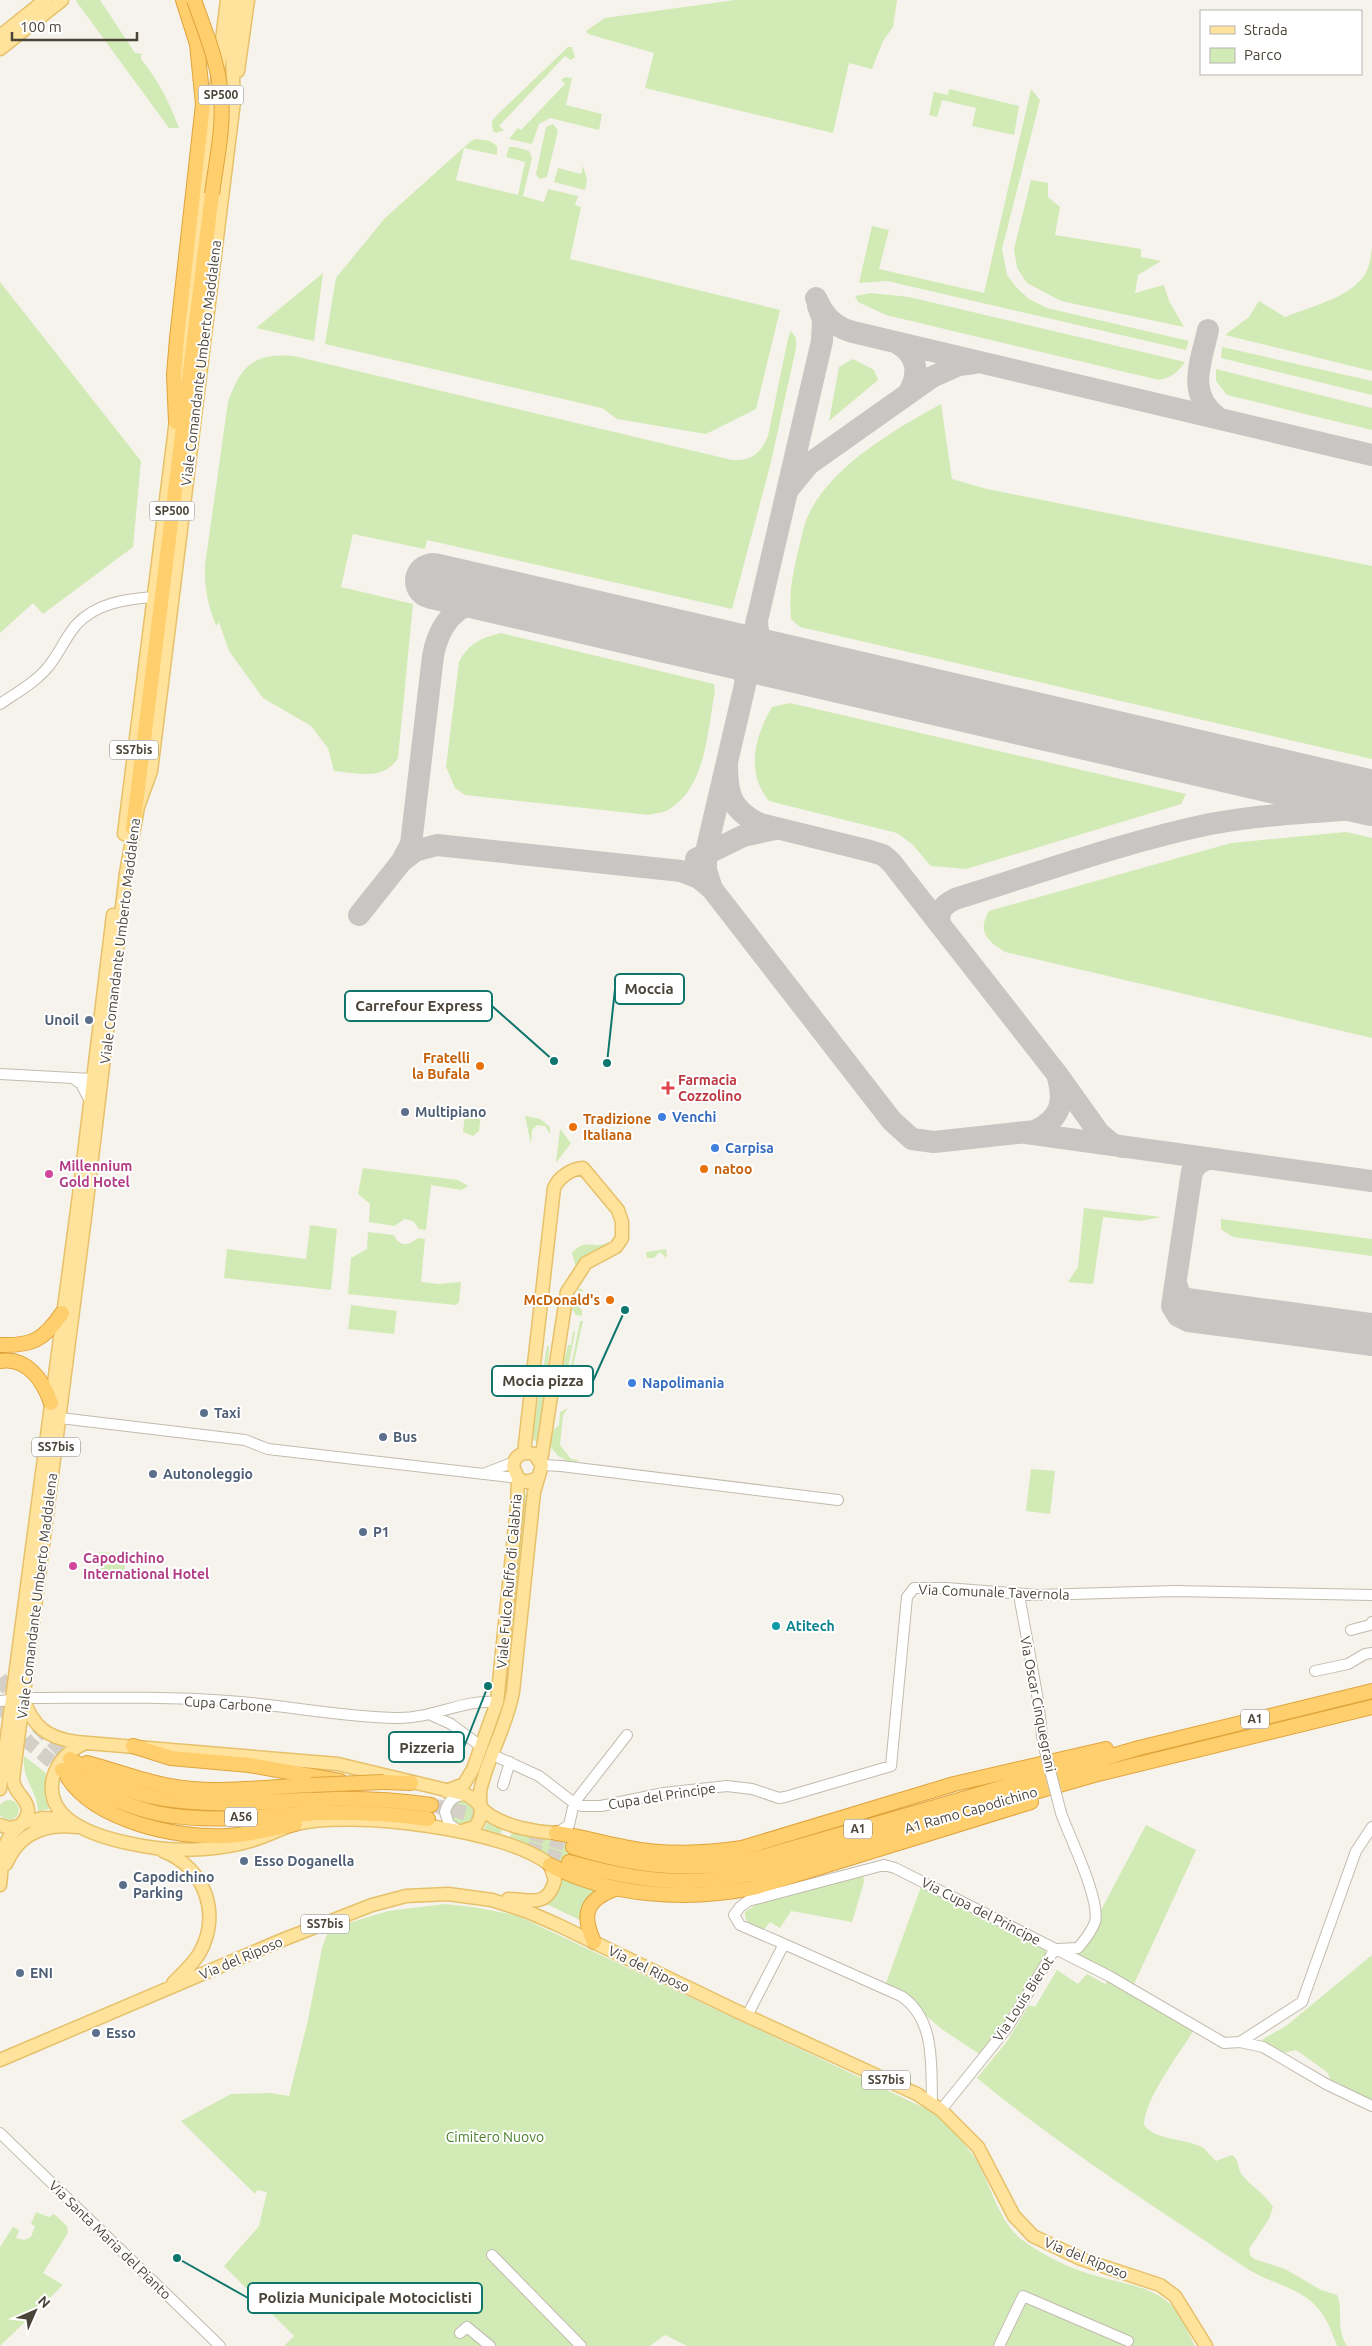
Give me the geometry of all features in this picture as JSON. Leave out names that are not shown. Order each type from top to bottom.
[{"type":"highway","name":"SP500","points":[[176,422],[174,375],[177,338],[202,125],[203,92],[197,44],[183,0]]},
{"type":"highway","name":"SP500","points":[[133,828],[220,130],[221,99],[217,72],[194,0]]},
{"type":"highway","points":[[0,1344],[20,1345],[40,1338],[48,1332],[62,1313]]},
{"type":"highway","points":[[0,1361],[18,1362],[28,1368],[44,1384],[51,1403]]},
{"type":"highway","name":"A1 Ramo Capodichino","points":[[573,1847],[622,1861],[654,1866],[717,1866],[748,1861],[1139,1748],[1372,1691]]},
{"type":"highway","name":"A1 Ramo Capodichino","points":[[569,1862],[627,1877],[689,1883],[720,1880],[751,1874],[1094,1775],[1372,1707]]},
{"type":"highway","name":"A56","points":[[65,1767],[128,1789],[174,1801],[230,1804],[360,1798],[428,1805],[380,1789],[308,1774],[249,1765],[171,1758],[133,1746]]},
{"type":"highway","points":[[556,1833],[655,1852],[724,1851],[757,1844],[954,1784],[1001,1772],[1106,1749],[1139,1748]]},
{"type":"highway","points":[[65,1767],[166,1786],[212,1790],[384,1782],[411,1783]]},
{"type":"highway","points":[[65,1767],[72,1784],[90,1802],[111,1814],[152,1827],[186,1834],[228,1836],[295,1824]]},
{"type":"highway","name":"A56","points":[[65,1767],[79,1782],[121,1802],[166,1815],[213,1818],[350,1813],[428,1819]]},
{"type":"highway","points":[[550,1865],[566,1873],[616,1889],[690,1895],[725,1894],[753,1888],[1002,1812],[1068,1788],[1094,1775]]},
{"type":"highway","points":[[594,1942],[587,1926],[588,1912],[594,1900],[616,1889]]},
{"type":"main road","points":[[0,36],[45,0]]},
{"type":"main road","points":[[0,49],[62,0]]},
{"type":"main road","name":"Viale Comandante Umberto Maddalena","points":[[1,1879],[6,1841],[20,1825],[28,1810],[25,1801],[18,1794],[13,1779],[60,1418],[83,1196],[227,0]]},
{"type":"main road","name":"Viale Comandante Umberto Maddalena","points":[[0,1789],[5,1700],[51,1403],[62,1313],[83,1196],[89,1100],[97,1079],[133,828],[152,764],[234,88],[232,54],[238,0]]},
{"type":"main road","points":[[234,88],[248,0]]},
{"type":"main road","points":[[582,1168],[618,1210],[622,1222],[622,1238],[616,1247],[586,1263],[567,1292],[541,1463],[538,1478],[530,1482],[518,1478],[513,1471],[514,1462],[524,1453],[554,1188],[558,1180],[582,1168]]},
{"type":"main road","points":[[524,1453],[534,1454],[541,1463]]},
{"type":"main road","name":"Viale Fulco Ruffo di Calabria","points":[[444,1791],[464,1784],[482,1747],[498,1702],[518,1478]]},
{"type":"main road","name":"Viale Fulco Ruffo di Calabria","points":[[459,1831],[475,1827],[481,1817],[481,1786],[513,1692],[533,1494],[538,1478]]},
{"type":"main road","points":[[24,1698],[33,1721],[48,1735],[63,1740],[338,1764],[467,1795],[473,1798],[489,1815],[519,1826],[556,1833]]},
{"type":"main road","points":[[82,1828],[67,1819],[55,1802],[52,1781],[60,1761],[67,1754],[85,1743]]},
{"type":"main road","points":[[0,1795],[8,1792],[18,1794]]},
{"type":"main road","points":[[0,1825],[9,1828],[42,1818],[67,1819]]},
{"type":"main road","points":[[159,1849],[229,1845],[250,1841],[295,1824],[328,1820],[363,1820],[482,1835],[550,1865],[555,1880],[550,1891],[541,1899],[530,1901],[492,1900]]},
{"type":"main road","points":[[1,1879],[13,1849],[34,1832],[61,1825],[82,1828],[120,1841],[159,1849],[180,1859],[195,1872],[206,1894],[210,1918],[205,1941],[199,1953],[186,1971],[166,1989]]},
{"type":"main road","points":[[514,1848],[506,1841],[506,1832],[510,1828],[519,1826]]},
{"type":"main road","name":"Via del Riposo","points":[[0,2060],[282,1940],[372,1905],[406,1896],[448,1894],[492,1900],[526,1910],[747,2016],[917,2094],[937,2107],[978,2147],[1014,2216],[1033,2236],[1081,2259],[1160,2285],[1175,2296],[1206,2346]]},
{"type":"street","points":[[0,704],[48,668],[83,618],[110,604],[126,599],[154,597]]},
{"type":"street","points":[[0,1074],[97,1079]]},
{"type":"street","points":[[73,1078],[81,1084],[89,1100]]},
{"type":"street","points":[[60,1418],[245,1440],[268,1449],[518,1478]]},
{"type":"street","points":[[483,1474],[514,1462]]},
{"type":"street","points":[[541,1463],[838,1500]]},
{"type":"street","name":"Via Comunale Tavernola","points":[[779,1798],[869,1774],[891,1766],[906,1607],[911,1590],[919,1588],[946,1588],[1019,1595],[1176,1591],[1372,1595]]},
{"type":"street","name":"Via Oscar Cinquegrani","points":[[1019,1595],[1038,1700],[1043,1743],[1061,1813]]},
{"type":"street","points":[[1351,1630],[1372,1622]]},
{"type":"street","points":[[1315,1671],[1348,1664],[1372,1653]]},
{"type":"street","name":"Cupa Carbone","points":[[24,1698],[228,1701],[349,1716],[400,1718],[431,1715],[479,1702],[498,1702]]},
{"type":"street","points":[[431,1715],[451,1724],[482,1747]]},
{"type":"street","points":[[556,1833],[569,1825],[574,1803],[626,1735]]},
{"type":"street","points":[[493,1755],[539,1776],[574,1803]]},
{"type":"street","points":[[503,1785],[510,1762]]},
{"type":"street","name":"Cupa del Principe","points":[[574,1803],[601,1806],[664,1792],[727,1786],[752,1789],[779,1798]]},
{"type":"street","points":[[459,1831],[449,1824],[445,1812],[447,1806],[455,1797],[467,1795]]},
{"type":"street","name":"Via Louis Bierot","points":[[937,2107],[1007,2028],[1053,1952],[1057,1949],[1078,1948],[1095,1922],[1096,1914],[1082,1866],[1061,1813]]},
{"type":"street","points":[[1240,2042],[1302,2002],[1356,1851],[1372,1827]]},
{"type":"street","name":"Via Cupa del Principe","points":[[784,1944],[740,1925],[734,1915],[740,1907],[748,1902],[884,1865],[895,1868],[1109,1976],[1224,2043],[1240,2042],[1263,2047],[1326,2084],[1372,2106]]},
{"type":"street","points":[[747,2016],[784,1944],[901,1996],[915,2007],[920,2014],[928,2036],[937,2107]]},
{"type":"street","name":"Via Santa Maria del Pianto","points":[[0,2133],[220,2346]]},
{"type":"street","points":[[492,2255],[581,2346]]},
{"type":"street","points":[[999,2346],[1023,2296],[1128,2341]]},
{"type":"street","points":[[460,2333],[467,2327],[490,2346]]},
{"type":"green space","points":[[77,0],[100,0],[135,53],[144,54],[141,55],[141,59],[163,91],[179,128],[169,128]]},
{"type":"green space","points":[[735,0],[897,0],[893,27],[883,41],[872,69],[849,63],[833,133],[645,88],[654,53],[588,34],[586,31],[605,18]]},
{"type":"green space","points":[[568,47],[572,47],[575,57],[571,60],[565,56],[499,126],[504,130],[496,133],[493,131],[492,121],[498,114]]},
{"type":"green space","points":[[565,77],[572,78],[566,105],[602,114],[599,130],[550,118],[539,124],[532,144],[509,139],[518,128],[521,130],[565,84],[561,80]]},
{"type":"green space","points":[[949,89],[1019,106],[1014,135],[972,126],[976,108],[942,100],[937,117],[929,115],[934,92],[948,95]]},
{"type":"green space","points":[[1031,89],[1040,100],[1002,249],[1007,275],[1029,299],[1047,308],[1189,341],[1186,350],[887,281],[859,283],[872,226],[889,230],[879,269],[984,293]]},
{"type":"green space","points":[[553,124],[558,130],[547,177],[539,179],[536,174],[546,127]]},
{"type":"green space","points":[[476,139],[490,141],[497,146],[497,155],[464,148],[456,180],[518,195],[525,162],[506,157],[509,147],[515,147],[529,151],[532,158],[523,196],[544,202],[548,189],[578,196],[575,205],[581,207],[570,259],[780,310],[756,409],[706,434],[617,419],[602,408],[325,344],[336,278],[385,218],[471,141]]},
{"type":"green space","points":[[583,166],[587,179],[585,190],[554,182],[558,168],[581,174]]},
{"type":"green space","points":[[1031,180],[1048,183],[1048,197],[1060,207],[1055,235],[1141,249],[1141,257],[1161,261],[1138,275],[1135,293],[1164,285],[1169,301],[1184,327],[1061,301],[1027,283],[1017,268],[1014,249]]},
{"type":"green space","points":[[1372,248],[1372,371],[1225,335],[1249,317],[1259,301],[1285,317],[1344,293],[1362,278],[1368,268]]},
{"type":"green space","points":[[323,273],[314,341],[256,328]]},
{"type":"green space","points":[[0,282],[141,461],[133,547],[43,614],[33,603],[0,633]]},
{"type":"green space","points":[[871,293],[909,297],[1185,362],[1174,374],[1159,380],[886,315],[858,302],[855,296]]},
{"type":"green space","points":[[791,331],[796,338],[796,348],[771,462],[732,609],[427,540],[425,549],[353,534],[341,587],[413,604],[398,758],[385,770],[369,774],[334,771],[328,748],[311,726],[263,698],[229,651],[219,622],[216,626],[211,611],[207,596],[205,565],[228,402],[238,379],[250,364],[268,357],[294,356],[732,460],[739,460],[750,458],[758,452],[768,436]]},
{"type":"green space","points":[[1222,347],[1372,381],[1372,395],[1221,358]]},
{"type":"green space","points":[[853,359],[874,370],[878,380],[829,421],[839,367]]},
{"type":"green space","points":[[1216,369],[1372,408],[1372,430],[1227,395],[1216,381]]},
{"type":"green space","points":[[941,404],[952,479],[987,489],[1372,566],[1372,759],[800,627],[791,619],[790,600],[792,585],[804,526],[817,500],[847,466],[865,452],[903,426]]},
{"type":"green space","points":[[501,633],[714,684],[715,691],[703,757],[691,787],[681,800],[666,811],[649,815],[465,795],[455,788],[446,767],[459,662],[467,650],[476,642]]},
{"type":"green space","points":[[790,703],[1186,794],[1181,804],[966,869],[931,866],[912,844],[897,833],[769,801],[757,778],[755,754],[757,742],[772,707]]},
{"type":"green space","points":[[1346,832],[1372,838],[1372,1038],[1005,952],[989,940],[984,930],[989,911],[1231,843]]},
{"type":"green space","points":[[481,1113],[479,1131],[473,1136],[463,1132],[465,1114]]},
{"type":"green space","points":[[525,1116],[540,1119],[550,1127],[550,1134],[545,1126],[537,1125],[532,1130],[531,1144]]},
{"type":"green space","points":[[560,1129],[571,1143],[556,1163]]},
{"type":"green space","points":[[363,1168],[458,1180],[468,1186],[461,1190],[431,1185],[426,1230],[419,1229],[413,1221],[404,1219],[395,1226],[369,1222],[370,1204],[358,1194]]},
{"type":"green space","points":[[1084,1208],[1161,1217],[1140,1221],[1103,1217],[1093,1284],[1068,1282],[1078,1267]]},
{"type":"green space","points":[[1221,1219],[1372,1239],[1372,1256],[1233,1237],[1221,1229]]},
{"type":"green space","points":[[310,1225],[337,1229],[331,1290],[224,1278],[227,1249],[306,1259]]},
{"type":"green space","points":[[368,1232],[394,1235],[399,1242],[404,1244],[411,1243],[418,1238],[425,1239],[421,1282],[439,1284],[461,1282],[459,1302],[456,1305],[348,1294],[351,1258],[367,1249]]},
{"type":"green space","points":[[610,1242],[611,1244],[576,1268],[572,1253],[577,1248]]},
{"type":"green space","points":[[666,1249],[667,1256],[664,1259],[665,1256],[659,1252],[654,1258],[647,1258],[646,1252]]},
{"type":"green space","points":[[579,1288],[583,1290],[579,1307],[582,1310],[582,1316],[576,1315],[572,1309]]},
{"type":"green space","points":[[351,1305],[397,1311],[394,1334],[348,1329]]},
{"type":"green space","points":[[580,1321],[583,1321],[569,1385],[574,1392],[562,1398],[559,1390],[568,1382]]},
{"type":"green space","points":[[573,1331],[575,1332],[566,1380],[557,1388],[568,1345],[571,1345]]},
{"type":"green space","points":[[547,1346],[549,1346],[548,1370],[538,1441],[536,1442],[532,1438]]},
{"type":"green space","points":[[568,1408],[563,1415],[560,1445],[571,1459],[579,1460],[576,1462],[563,1461],[564,1458],[559,1457],[550,1446],[552,1431],[559,1425],[560,1412]]},
{"type":"green space","points":[[1031,1469],[1055,1471],[1050,1514],[1026,1511]]},
{"type":"green space","points":[[521,1494],[526,1494],[526,1503],[504,1707],[485,1759],[482,1758],[503,1698],[523,1502]]},
{"type":"green space","points":[[99,1552],[124,1554],[125,1575],[100,1573]]},
{"type":"green space","points":[[24,1756],[46,1773],[45,1792],[49,1809],[38,1811],[35,1797],[25,1772]]},
{"type":"green space","points":[[5,1800],[13,1800],[19,1806],[19,1814],[13,1820],[5,1820],[-1,1814],[-1,1806]]},
{"type":"green space","points":[[463,1801],[472,1804],[475,1813],[472,1822],[463,1825],[454,1822],[451,1813],[454,1804]]},
{"type":"green space","points":[[488,1821],[503,1827],[499,1838],[484,1830]]},
{"type":"green space","points":[[1146,1825],[1196,1850],[1134,1984],[1081,1958],[1079,1954],[1088,1942],[1099,1914]]},
{"type":"green space","points":[[513,1831],[582,1840],[571,1851],[569,1867],[545,1854],[516,1844],[509,1838]]},
{"type":"green space","points":[[863,1873],[864,1882],[852,1922],[791,1911],[780,1928],[770,1922],[764,1930],[751,1924],[746,1919],[745,1912],[755,1905]]},
{"type":"green space","points":[[560,1877],[597,1890],[582,1921],[544,1903]]},
{"type":"green space","points":[[922,1884],[1049,1948],[1004,2023],[981,2055],[943,2030],[920,2011],[909,1996],[885,1986]]},
{"type":"green space","name":"Cimitero Nuovo","points":[[445,1904],[516,1915],[933,2112],[972,2153],[1006,2222],[1021,2239],[1042,2253],[1073,2268],[1142,2288],[1164,2299],[1179,2315],[1195,2346],[687,2346],[665,2335],[650,2346],[284,2346],[294,2336],[224,2266],[259,2226],[267,2192],[257,2190],[255,2194],[181,2121],[231,2094],[270,2093],[289,2096],[308,2020],[322,1948],[329,1929],[388,1911]]},
{"type":"green space","points":[[1372,1955],[1372,2102],[1337,2094],[1327,2072],[1296,2050],[1270,2056],[1256,2050],[1263,2039],[1286,2026]]},
{"type":"green space","points":[[1057,1970],[1078,1984],[1087,1974],[1105,1984],[1109,1979],[1194,2030],[1156,2089],[1146,2114],[1144,2125],[1149,2130],[1163,2137],[1202,2147],[1216,2161],[1232,2155],[1235,2157],[1242,2175],[1273,2207],[1269,2219],[1249,2249],[1250,2255],[1254,2259],[1285,2269],[1321,2290],[1337,2295],[1340,2306],[1341,2332],[1347,2346],[1337,2346],[1325,2318],[1318,2308],[1306,2297],[1246,2268],[1075,2153],[977,2078],[1008,2040],[1029,2005],[1035,2007]]},
{"type":"green space","points":[[36,2212],[49,2217],[54,2214],[67,2226],[68,2233],[43,2273],[63,2285],[0,2346],[0,2247],[13,2227],[19,2230],[16,2238],[24,2240],[31,2237],[35,2226],[31,2224]]},
{"type":"taxiway","points":[[816,298],[830,320],[840,327],[853,332],[1372,455]]},
{"type":"taxiway","points":[[717,647],[740,646],[748,640],[755,629],[822,341],[823,320],[818,306]]},
{"type":"taxiway","points":[[1208,330],[1198,377],[1199,388],[1207,408],[1217,417]]},
{"type":"taxiway","points":[[897,343],[909,353],[915,366],[914,379],[908,394]]},
{"type":"taxiway","points":[[790,487],[809,464],[932,377],[959,365],[974,363]]},
{"type":"taxiway","points":[[359,915],[402,861],[411,844],[433,656],[437,640],[444,626],[452,615],[474,602],[488,599],[519,601]]},
{"type":"taxiway","points":[[757,619],[760,640],[770,653],[785,661],[805,667]]},
{"type":"taxiway","points":[[712,889],[706,870],[706,852],[745,685],[745,670],[740,660],[731,653],[717,647]]},
{"type":"taxiway","points":[[727,763],[730,793],[737,807],[750,819],[760,824],[870,851],[883,855],[891,862],[1057,1074],[1099,1133],[1112,1144],[1122,1147]]},
{"type":"taxiway","points":[[941,926],[940,913],[947,904],[955,899],[1082,858],[1178,831],[1250,818],[1372,808]]},
{"type":"taxiway","points":[[696,859],[743,836],[775,829]]},
{"type":"taxiway","points":[[402,861],[415,851],[437,845],[681,871],[699,878],[712,889],[892,1121],[912,1139],[934,1142],[1035,1131],[1051,1120],[1059,1108],[1061,1092],[1057,1074]]},
{"type":"taxiway","points":[[1026,1133],[1372,1181]]},
{"type":"taxiway","points":[[1208,1159],[1199,1163],[1192,1171],[1172,1306],[1178,1316],[1188,1321],[1372,1345]]},
{"type":"taxiway","points":[[1176,1284],[1180,1295],[1187,1299],[1372,1324]]},
{"type":"runway","points":[[433,581],[1372,798]]},
{"type":"tunnel","points":[[0,1678],[18,1704]]},
{"type":"tunnel","points":[[0,1705],[29,1743],[62,1770]]},
{"type":"tunnel","points":[[37,1726],[70,1759]]},
{"type":"tunnel","points":[[431,1805],[492,1819]]},
{"type":"tunnel","points":[[531,1833],[573,1847]]},
{"type":"tunnel","points":[[527,1848],[569,1862]]},
{"type":"place","name":"Unoil","points":[[89,1020]]},
{"type":"place","name":"Carrefour Express","points":[[554,1061]]},
{"type":"place","name":"Moccia","points":[[607,1063]]},
{"type":"place","name":"Fratelli la Bufala","points":[[480,1066]]},
{"type":"place","name":"Farmacia Cozzolino","points":[[668,1088]]},
{"type":"place","name":"Multipiano","points":[[405,1112]]},
{"type":"place","name":"Venchi","points":[[662,1117]]},
{"type":"place","name":"Tradizione Italiana","points":[[573,1127]]},
{"type":"place","name":"Carpisa","points":[[715,1148]]},
{"type":"place","name":"natoo","points":[[704,1169]]},
{"type":"place","name":"Millennium Gold Hotel","points":[[49,1174]]},
{"type":"place","name":"McDonald's","points":[[610,1300]]},
{"type":"place","name":"Mocia pizza","points":[[625,1310]]},
{"type":"place","name":"Napolimania","points":[[632,1383]]},
{"type":"place","name":"Taxi","points":[[204,1413]]},
{"type":"place","name":"Bus","points":[[383,1437]]},
{"type":"place","name":"Autonoleggio","points":[[153,1474]]},
{"type":"place","name":"P1","points":[[363,1532]]},
{"type":"place","name":"Capodichino International Hotel","points":[[73,1566]]},
{"type":"place","name":"Atitech","points":[[776,1626]]},
{"type":"place","name":"Pizzeria","points":[[488,1686]]},
{"type":"place","name":"Esso Doganella","points":[[244,1861]]},
{"type":"place","name":"Capodichino Parking","points":[[123,1885]]},
{"type":"place","name":"ENI","points":[[20,1973]]},
{"type":"place","name":"Esso","points":[[96,2033]]},
{"type":"place","name":"Polizia Municipale Motociclisti","points":[[177,2258]]}]
